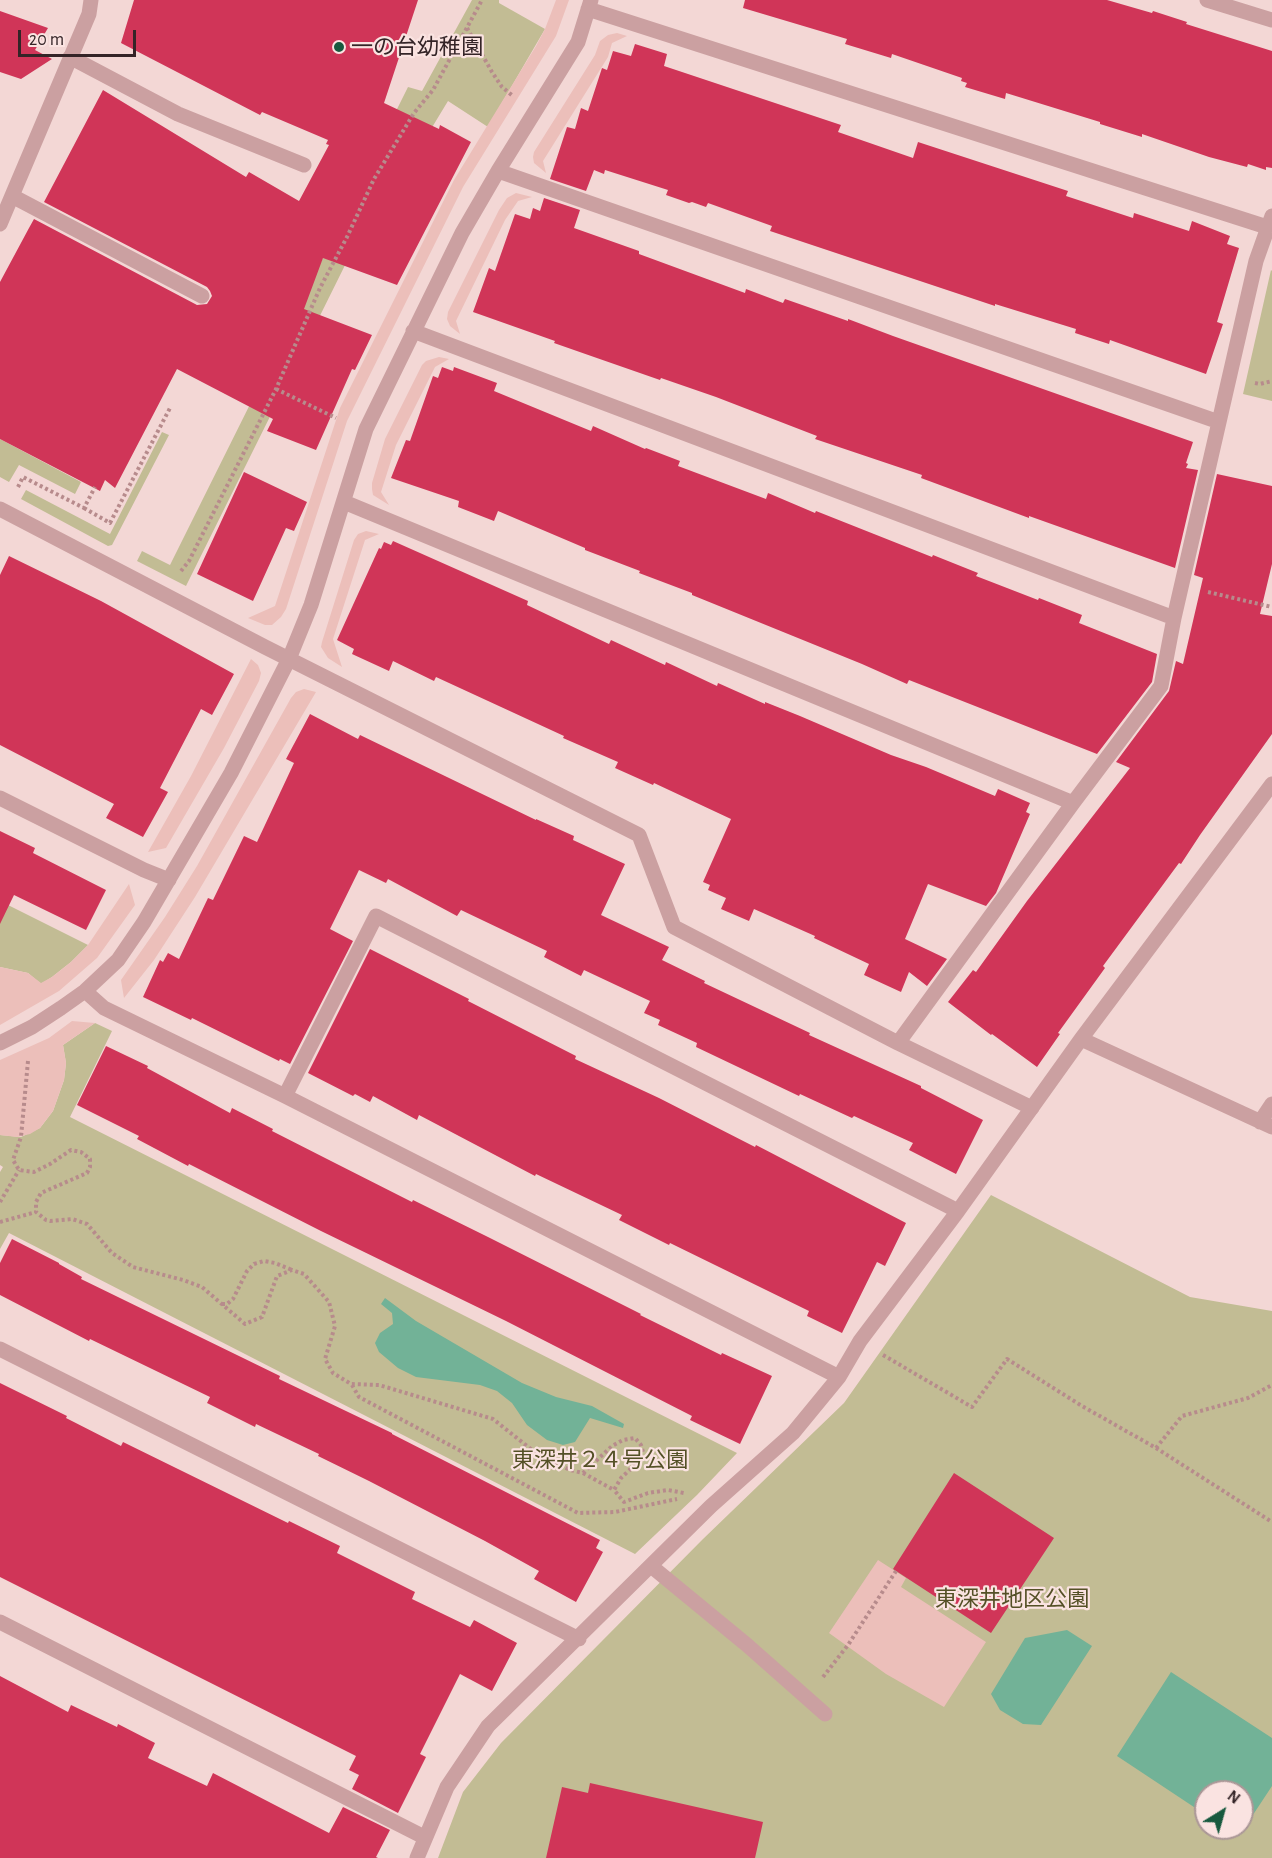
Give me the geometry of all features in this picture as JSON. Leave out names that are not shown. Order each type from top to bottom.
[{"type":"street","points":[[0,224],[89,14],[91,0]]},
{"type":"street","points":[[1207,0],[1272,20]]},
{"type":"street","points":[[0,1043],[32,1027],[85,990],[118,960],[144,922],[231,773],[289,659],[311,604],[366,429],[462,233],[578,42],[590,5],[1270,222],[1256,261],[1173,618],[1161,686],[898,1043]]},
{"type":"street","points":[[70,57],[178,114],[304,165]]},
{"type":"street","points":[[498,171],[1219,422]]},
{"type":"street","points":[[12,196],[202,296]]},
{"type":"street","points":[[413,331],[1173,618]]},
{"type":"street","points":[[344,502],[1073,803]]},
{"type":"street","points":[[2,510],[289,659],[639,835],[674,927],[898,1043],[1032,1108]]},
{"type":"street","points":[[417,1858],[447,1787],[488,1726],[579,1639],[711,1506],[793,1433],[839,1377],[860,1341],[958,1212],[1081,1039],[1272,784]]},
{"type":"street","points":[[0,798],[144,870],[169,880]]},
{"type":"street","points":[[285,1096],[376,916],[958,1212]]},
{"type":"street","points":[[85,990],[104,1008],[285,1096],[839,1377]]},
{"type":"street","points":[[1081,1039],[1266,1125],[1272,1104]]},
{"type":"street","points":[[0,1349],[579,1639]]},
{"type":"street","points":[[651,1566],[747,1645],[825,1714]]},
{"type":"street","points":[[0,1622],[424,1837]]},
{"type":"path","points":[[163,594],[189,561],[276,389],[320,288],[374,179],[414,113],[434,90],[482,0]]},
{"type":"path","points":[[467,27],[502,87],[513,96]]},
{"type":"path","points":[[276,389],[336,418]]},
{"type":"path","points":[[2,510],[23,477],[110,523],[170,408]]},
{"type":"path","points":[[84,508],[95,488]]},
{"type":"path","points":[[1181,586],[1272,607]]},
{"type":"path","points":[[19,1170],[13,1160],[21,1137],[27,1061]]},
{"type":"path","points":[[19,1170],[34,1172],[71,1150],[81,1152],[90,1159],[87,1173],[41,1193],[36,1202],[36,1212]]},
{"type":"path","points":[[0,1202],[19,1170]]},
{"type":"path","points":[[0,1222],[36,1212],[51,1221],[72,1219],[87,1224],[112,1253],[133,1267],[201,1287],[245,1324],[262,1317],[277,1276],[292,1270]]},
{"type":"path","points":[[221,1304],[227,1304],[234,1299],[247,1271],[254,1264],[264,1261],[275,1263],[303,1274],[330,1302],[335,1326],[325,1359],[333,1373],[351,1384],[359,1397],[578,1513],[615,1512],[697,1495]]},
{"type":"path","points":[[860,1341],[972,1407],[1007,1359],[1082,1406],[1156,1448],[1272,1522]]},
{"type":"path","points":[[351,1384],[379,1384],[493,1419],[532,1450],[614,1490],[624,1502],[648,1493],[668,1490],[697,1495],[711,1506]]},
{"type":"path","points":[[1156,1448],[1182,1416],[1248,1398],[1272,1385]]},
{"type":"path","points":[[583,1473],[612,1446],[623,1440],[635,1438],[642,1445],[643,1452],[640,1460],[621,1478],[614,1490]]},
{"type":"path","points":[[821,1679],[848,1645],[896,1571]]},
{"type":"green space","points":[[472,0],[499,0],[499,3],[545,29],[488,127],[448,101],[428,134],[413,128],[186,586],[137,561],[142,551],[170,565],[408,87],[422,91]]},
{"type":"green space","points":[[1272,271],[1272,401],[1243,394]]},
{"type":"green space","points":[[162,432],[169,435],[112,545],[108,546],[21,499],[26,490],[110,534]]},
{"type":"green space","points":[[0,439],[81,482],[75,494],[19,465],[9,482],[0,477]]},
{"type":"green space","points":[[0,901],[88,945],[71,962],[41,984],[28,973],[0,967]]},
{"type":"green space","name":"東深井２４号公園","points":[[95,1023],[112,1031],[70,1117],[737,1453],[635,1554],[9,1233],[0,1249],[0,1172],[3,1167],[0,1165],[0,1135],[21,1137],[40,1128],[53,1111],[64,1080],[66,1063],[63,1045]]},
{"type":"green space","name":"東深井地区公園","points":[[991,1195],[1190,1297],[1272,1311],[1272,1858],[438,1858],[463,1792],[501,1743],[703,1539],[844,1403]]},
{"type":"shaded area","points":[[556,0],[569,0],[556,36],[463,187],[347,421],[286,609],[272,625],[265,625],[248,618],[275,606],[340,408],[454,180],[536,46]]},
{"type":"shaded area","points":[[617,33],[627,36],[612,43],[608,57],[543,161],[546,173],[534,163],[534,152],[595,55],[600,41],[608,35]]},
{"type":"shaded area","points":[[516,193],[532,197],[518,201],[505,220],[456,321],[460,334],[450,326],[447,319],[448,312],[499,210],[507,198]]},
{"type":"shaded area","points":[[439,357],[449,359],[435,367],[396,445],[381,492],[389,505],[373,495],[372,489],[385,439],[422,365],[426,361]]},
{"type":"shaded area","points":[[366,531],[379,534],[365,540],[333,639],[342,667],[328,658],[321,647],[354,540],[358,534]]},
{"type":"shaded area","points":[[251,659],[258,665],[261,673],[259,681],[224,748],[166,848],[148,852],[191,776]]},
{"type":"shaded area","points":[[304,689],[316,692],[195,897],[154,960],[124,998],[121,980],[197,866],[291,698],[296,692]]},
{"type":"shaded area","points":[[129,884],[135,905],[97,958],[59,991],[0,1025],[0,967],[28,973],[41,983],[52,977],[88,945]]},
{"type":"shaded area","points":[[72,1021],[95,1023],[63,1045],[66,1063],[64,1080],[53,1111],[40,1128],[30,1134],[17,1137],[0,1135],[0,1060],[49,1038]]},
{"type":"shaded area","points":[[385,1298],[416,1321],[522,1383],[556,1397],[592,1406],[624,1424],[623,1428],[590,1418],[575,1442],[563,1445],[547,1440],[527,1425],[512,1403],[497,1391],[480,1385],[416,1377],[398,1368],[379,1352],[375,1343],[380,1333],[393,1324],[392,1313],[381,1304]]},
{"type":"shaded area","points":[[878,1560],[906,1578],[901,1587],[986,1642],[944,1707],[886,1674],[829,1633]]},
{"type":"shaded area","points":[[1067,1630],[1092,1646],[1041,1725],[1023,1724],[1000,1710],[991,1694],[1025,1638]]},
{"type":"shaded area","points":[[1171,1672],[1272,1738],[1272,1786],[1254,1813],[1254,1780],[1194,1780],[1194,1807],[1117,1756]]},
{"type":"building","points":[[134,0],[418,0],[384,103],[439,129],[440,125],[471,142],[397,285],[323,258],[304,309],[372,335],[355,370],[352,369],[316,450],[267,431],[273,419],[177,369],[115,488],[105,480],[100,491],[0,439],[0,282],[34,219],[197,305],[207,304],[212,296],[207,287],[44,202],[103,90],[246,177],[249,172],[299,201],[329,145],[326,144],[328,140],[262,112],[260,115],[121,43]]},
{"type":"building","points":[[745,0],[1107,0],[1152,13],[1153,11],[1187,22],[1186,24],[1272,51],[1272,168],[1266,167],[1266,170],[1248,164],[1247,167],[1209,157],[1006,93],[1005,99],[965,87],[967,83],[961,81],[962,78],[892,54],[891,58],[845,44],[847,39],[743,8]]},
{"type":"building","points":[[0,11],[48,28],[35,50],[52,59],[21,79],[0,72]]},
{"type":"building","points":[[635,44],[667,54],[664,66],[841,125],[838,132],[913,158],[918,142],[1068,191],[1066,196],[1133,218],[1134,213],[1189,231],[1192,221],[1230,236],[1227,244],[1239,248],[1217,322],[1223,324],[1206,374],[1110,340],[1109,344],[1075,333],[1076,329],[995,304],[995,306],[770,231],[772,226],[708,203],[706,207],[689,203],[666,195],[668,190],[605,170],[604,174],[594,170],[586,191],[550,179],[567,127],[575,129],[581,108],[588,111],[602,68],[607,70],[613,51],[631,56]]},
{"type":"building","points":[[544,198],[580,210],[574,228],[639,251],[639,254],[745,293],[746,289],[783,303],[785,299],[848,321],[848,319],[1193,442],[1186,468],[1198,470],[1175,568],[1029,516],[1029,518],[921,478],[922,475],[815,439],[817,436],[716,397],[594,357],[473,312],[489,268],[495,271],[515,214],[530,219],[533,208],[540,211]]},
{"type":"building","points":[[442,367],[453,371],[454,367],[497,383],[494,391],[591,431],[593,426],[645,449],[680,461],[678,466],[766,499],[768,493],[815,513],[816,511],[978,573],[976,576],[1082,615],[1079,623],[1157,654],[1152,682],[1097,754],[909,680],[907,684],[692,595],[692,593],[639,573],[640,571],[585,550],[585,548],[498,511],[494,521],[458,507],[459,501],[391,478],[406,440],[410,441],[433,376],[438,378]]},
{"type":"building","points":[[244,472],[307,502],[294,531],[286,528],[253,601],[197,574]]},
{"type":"building","points":[[1217,474],[1272,486],[1272,564],[1260,614],[1272,616],[1272,734],[1181,864],[1179,863],[1103,966],[1105,968],[1058,1033],[1060,1034],[1037,1067],[948,1002],[973,970],[976,972],[1027,901],[1130,768],[1116,762],[1169,691],[1176,661],[1183,664],[1203,578],[1194,575]]},
{"type":"building","points":[[393,541],[528,601],[527,605],[609,644],[611,640],[665,665],[666,662],[717,686],[718,683],[995,796],[998,789],[1030,803],[1026,812],[1030,814],[996,893],[986,906],[928,884],[905,939],[947,959],[927,986],[909,972],[901,992],[864,975],[869,964],[814,938],[815,936],[754,909],[749,921],[721,909],[726,898],[708,890],[710,885],[703,882],[731,819],[654,783],[653,785],[615,768],[618,762],[436,677],[434,681],[393,661],[389,671],[352,654],[354,649],[337,640],[379,548],[381,549],[384,542],[391,545]]},
{"type":"building","points":[[9,556],[101,601],[234,674],[212,715],[201,709],[160,788],[168,792],[143,837],[106,818],[114,804],[0,745],[0,575]]},
{"type":"building","points":[[310,714],[358,739],[360,735],[574,836],[573,840],[625,864],[601,915],[669,947],[662,960],[705,981],[704,983],[810,1033],[809,1035],[921,1086],[983,1120],[956,1174],[909,1150],[913,1143],[854,1116],[852,1118],[800,1094],[799,1096],[696,1047],[697,1043],[658,1025],[660,1020],[644,1013],[650,1001],[584,970],[581,976],[544,957],[547,951],[461,910],[457,916],[388,879],[386,883],[359,870],[330,929],[353,941],[290,1064],[280,1059],[279,1061],[192,1018],[191,1020],[143,997],[160,960],[163,962],[168,953],[179,959],[208,898],[213,900],[244,836],[257,842],[294,763],[286,759]]},
{"type":"building","points":[[0,831],[35,848],[33,853],[106,890],[86,930],[14,895],[0,924]]},
{"type":"building","points":[[370,949],[576,1056],[575,1059],[659,1098],[755,1147],[756,1145],[906,1223],[885,1266],[877,1262],[842,1333],[807,1316],[809,1311],[619,1220],[622,1215],[536,1174],[535,1176],[419,1115],[417,1120],[373,1096],[370,1102],[355,1094],[353,1096],[308,1073]]},
{"type":"building","points":[[106,1046],[148,1066],[147,1068],[230,1113],[232,1108],[273,1129],[272,1131],[412,1202],[413,1200],[488,1237],[721,1355],[722,1353],[772,1376],[740,1444],[690,1420],[692,1416],[506,1321],[189,1164],[188,1166],[137,1139],[139,1136],[77,1105]]},
{"type":"building","points":[[12,1239],[59,1263],[82,1277],[81,1279],[280,1376],[279,1379],[392,1433],[600,1540],[596,1548],[603,1552],[576,1602],[534,1579],[539,1571],[485,1541],[318,1456],[319,1454],[256,1424],[255,1427],[207,1403],[210,1397],[90,1339],[89,1341],[0,1295],[0,1263]]},
{"type":"building","points":[[0,1383],[121,1446],[123,1442],[340,1546],[337,1553],[415,1592],[412,1599],[470,1627],[474,1620],[517,1643],[492,1691],[460,1674],[420,1754],[426,1757],[398,1813],[352,1789],[359,1775],[349,1770],[356,1756],[0,1577]]},
{"type":"building","points":[[954,1473],[1054,1538],[991,1633],[893,1569]]},
{"type":"building","points":[[0,1676],[68,1712],[71,1705],[117,1727],[118,1724],[155,1743],[148,1758],[207,1786],[213,1773],[329,1833],[343,1807],[390,1830],[376,1857],[378,1858],[0,1858]]},
{"type":"building","points":[[590,1783],[763,1822],[755,1858],[546,1858],[562,1787],[588,1793]]},
{"type":"place","name":"一の台幼稚園","points":[[339,47]]}]
